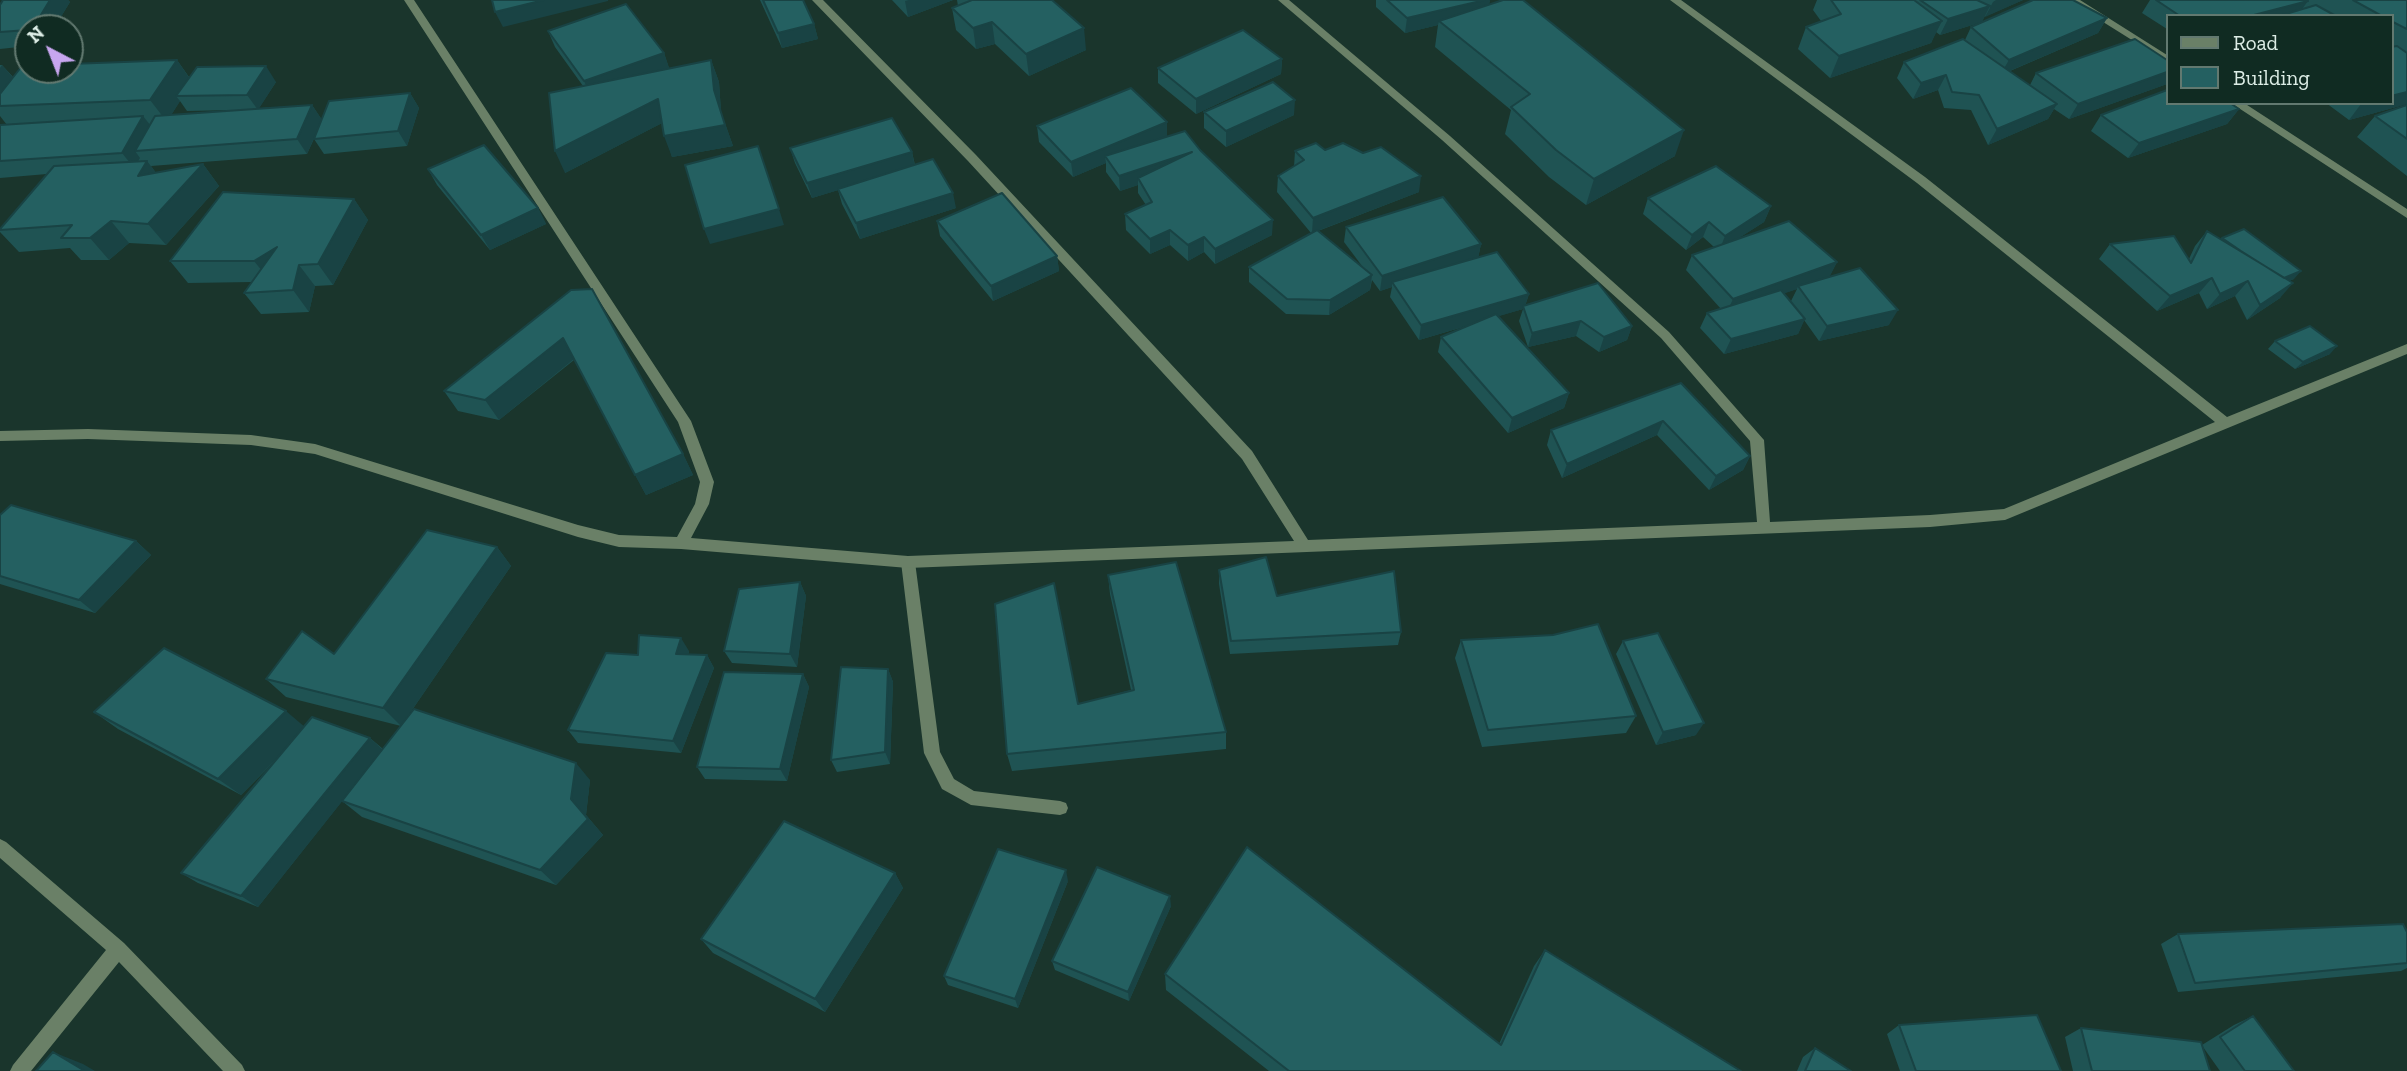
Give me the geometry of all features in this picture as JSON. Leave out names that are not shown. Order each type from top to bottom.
[{"type":"street","points":[[409,0],[684,421],[707,482],[702,504],[681,543]]},
{"type":"street","points":[[817,0],[972,158],[1247,455],[1304,545]]},
{"type":"street","points":[[1283,0],[1446,138],[1665,335],[1757,440],[1764,528]]},
{"type":"street","points":[[1675,0],[1921,180],[2225,423]]},
{"type":"street","points":[[2073,0],[2166,58]]},
{"type":"street","points":[[2239,105],[2407,214]]},
{"type":"street","points":[[3,439],[88,434],[251,440],[315,449],[578,531],[619,541],[681,543],[908,562],[1930,521],[2005,514],[2407,349]]},
{"type":"street","points":[[908,562],[932,753],[948,784],[971,798],[1060,808]]},
{"type":"street","points":[[0,846],[118,949],[236,1071]]},
{"type":"street","points":[[19,1071],[118,949]]},
{"type":"building","points":[[3,0],[50,0],[42,14],[14,14],[14,31],[0,32],[0,5]]},
{"type":"building","points":[[492,0],[544,0],[495,12]]},
{"type":"building","points":[[763,0],[803,0],[814,24],[778,33]]},
{"type":"building","points":[[972,0],[1052,0],[1084,28],[1026,54],[992,22],[973,28],[952,8]]},
{"type":"building","points":[[1387,0],[1485,0],[1407,18]]},
{"type":"building","points":[[1503,0],[1523,0],[1684,130],[1594,179],[1556,150],[1511,107],[1530,94],[1439,21]]},
{"type":"building","points":[[1831,0],[1914,0],[1942,21],[1839,56],[1806,27],[1841,14]]},
{"type":"building","points":[[1920,0],[1977,0],[1990,6],[1948,19]]},
{"type":"building","points":[[2033,0],[2073,0],[2107,18],[2009,60],[1971,27]]},
{"type":"building","points":[[2156,0],[2308,1],[2258,14],[2177,14]]},
{"type":"building","points":[[2353,0],[2407,0],[2407,29],[2393,22],[2393,14],[2378,14]]},
{"type":"building","points":[[626,4],[664,53],[584,81],[548,31]]},
{"type":"building","points":[[2316,5],[2332,14],[2286,14]]},
{"type":"building","points":[[1243,30],[1282,59],[1196,99],[1158,68]]},
{"type":"building","points":[[1963,39],[2057,104],[1997,129],[1979,95],[1952,92],[1946,75],[1921,83],[1904,62]]},
{"type":"building","points":[[2135,39],[2166,59],[2166,72],[2078,104],[2036,73]]},
{"type":"building","points":[[2397,46],[2407,53],[2407,92],[2393,96],[2393,47]]},
{"type":"building","points":[[177,60],[150,100],[0,106],[0,94],[14,76],[14,84],[84,84],[84,63]]},
{"type":"building","points":[[711,60],[714,90],[725,125],[664,136],[658,99],[555,151],[549,93]]},
{"type":"building","points":[[266,66],[247,95],[176,96],[197,67]]},
{"type":"building","points":[[1273,82],[1295,100],[1226,131],[1204,112]]},
{"type":"building","points":[[1131,88],[1167,122],[1071,162],[1037,126]]},
{"type":"building","points":[[2166,90],[2166,105],[2233,105],[2239,109],[2139,143],[2101,115]]},
{"type":"building","points":[[410,93],[398,131],[314,139],[329,101]]},
{"type":"building","points":[[312,105],[297,139],[135,151],[155,116]]},
{"type":"building","points":[[2407,105],[2407,139],[2375,116]]},
{"type":"building","points":[[143,116],[122,153],[0,161],[0,125]]},
{"type":"building","points":[[892,118],[912,152],[807,183],[790,148]]},
{"type":"building","points":[[1185,131],[1200,150],[1273,220],[1215,249],[1204,237],[1188,245],[1170,230],[1150,239],[1125,214],[1152,202],[1138,178],[1192,152],[1119,176],[1105,156]]},
{"type":"building","points":[[1316,143],[1325,150],[1343,143],[1363,153],[1381,147],[1421,176],[1313,218],[1278,176],[1304,160],[1295,151]]},
{"type":"building","points":[[484,145],[538,208],[481,235],[428,169]]},
{"type":"building","points":[[758,146],[779,209],[704,229],[685,165]]},
{"type":"building","points":[[933,159],[953,193],[856,223],[838,189]]},
{"type":"building","points":[[147,161],[138,176],[203,164],[148,224],[111,221],[90,238],[61,238],[72,225],[0,230],[54,166]]},
{"type":"building","points":[[1716,166],[1771,206],[1725,236],[1709,222],[1692,235],[1648,198]]},
{"type":"building","points":[[223,192],[354,199],[318,264],[299,265],[293,290],[244,293],[277,247],[254,261],[170,261]]},
{"type":"building","points":[[1002,193],[1057,256],[991,286],[937,221]]},
{"type":"building","points":[[1443,197],[1481,244],[1382,276],[1346,227]]},
{"type":"building","points":[[1789,221],[1837,262],[1733,299],[1692,255]]},
{"type":"building","points":[[2244,229],[2301,271],[2284,278],[2222,238]]},
{"type":"building","points":[[1317,230],[1372,275],[1330,300],[1287,299],[1249,267]]},
{"type":"building","points":[[2207,231],[2293,283],[2260,305],[2248,281],[2220,294],[2212,278],[2170,296],[2110,244],[2174,236],[2191,263]]},
{"type":"building","points":[[1497,252],[1529,294],[1421,325],[1392,282]]},
{"type":"building","points":[[1860,268],[1898,310],[1827,326],[1798,286]]},
{"type":"building","points":[[1598,283],[1632,326],[1604,337],[1581,321],[1532,333],[1523,306]]},
{"type":"building","points":[[592,289],[683,454],[635,475],[563,338],[485,400],[444,391],[571,290]]},
{"type":"building","points":[[1781,290],[1805,319],[1731,339],[1707,313]]},
{"type":"building","points":[[1496,314],[1569,393],[1512,418],[1441,337]]},
{"type":"building","points":[[2310,326],[2337,346],[2303,362],[2275,341]]},
{"type":"building","points":[[1681,383],[1750,456],[1716,476],[1663,421],[1567,464],[1551,430]]},
{"type":"building","points":[[11,505],[136,541],[79,600],[0,576],[0,515]]},
{"type":"building","points":[[427,530],[497,547],[383,708],[266,679],[302,631],[334,654]]},
{"type":"building","points":[[1266,557],[1277,596],[1394,571],[1401,632],[1231,641],[1219,570]]},
{"type":"building","points":[[1176,562],[1226,732],[1007,754],[995,604],[1054,583],[1078,704],[1134,690],[1108,575]]},
{"type":"building","points":[[800,582],[790,654],[724,651],[739,589]]},
{"type":"building","points":[[1598,624],[1636,716],[1488,730],[1461,640],[1553,635]]},
{"type":"building","points":[[1658,633],[1704,723],[1663,732],[1623,641]]},
{"type":"building","points":[[639,635],[681,638],[676,654],[707,655],[673,741],[568,730],[606,653],[638,655]]},
{"type":"building","points":[[164,648],[286,711],[218,779],[94,712]]},
{"type":"building","points":[[841,667],[888,669],[885,752],[831,760]]},
{"type":"building","points":[[724,672],[803,674],[780,769],[697,767]]},
{"type":"building","points":[[414,709],[576,763],[571,799],[588,819],[540,870],[342,801]]},
{"type":"building","points":[[312,717],[370,738],[241,896],[181,873]]},
{"type":"building","points":[[784,821],[895,873],[815,999],[701,939]]},
{"type":"building","points":[[1247,847],[1501,1045],[1545,950],[1741,1071],[1289,1071],[1165,974]]},
{"type":"building","points":[[998,849],[1066,870],[1015,999],[944,976]]},
{"type":"building","points":[[1097,867],[1170,896],[1128,992],[1052,961]]},
{"type":"building","points":[[2403,924],[2407,932],[2407,963],[2195,983],[2178,934]]},
{"type":"building","points":[[2037,1015],[2061,1071],[1916,1071],[1899,1025]]},
{"type":"building","points":[[2253,1016],[2294,1071],[2245,1071],[2220,1037]]},
{"type":"building","points":[[2081,1028],[2201,1042],[2210,1071],[2092,1071]]},
{"type":"building","points":[[1815,1048],[1851,1071],[1805,1071]]},
{"type":"building","points":[[53,1052],[85,1071],[36,1071]]}]
